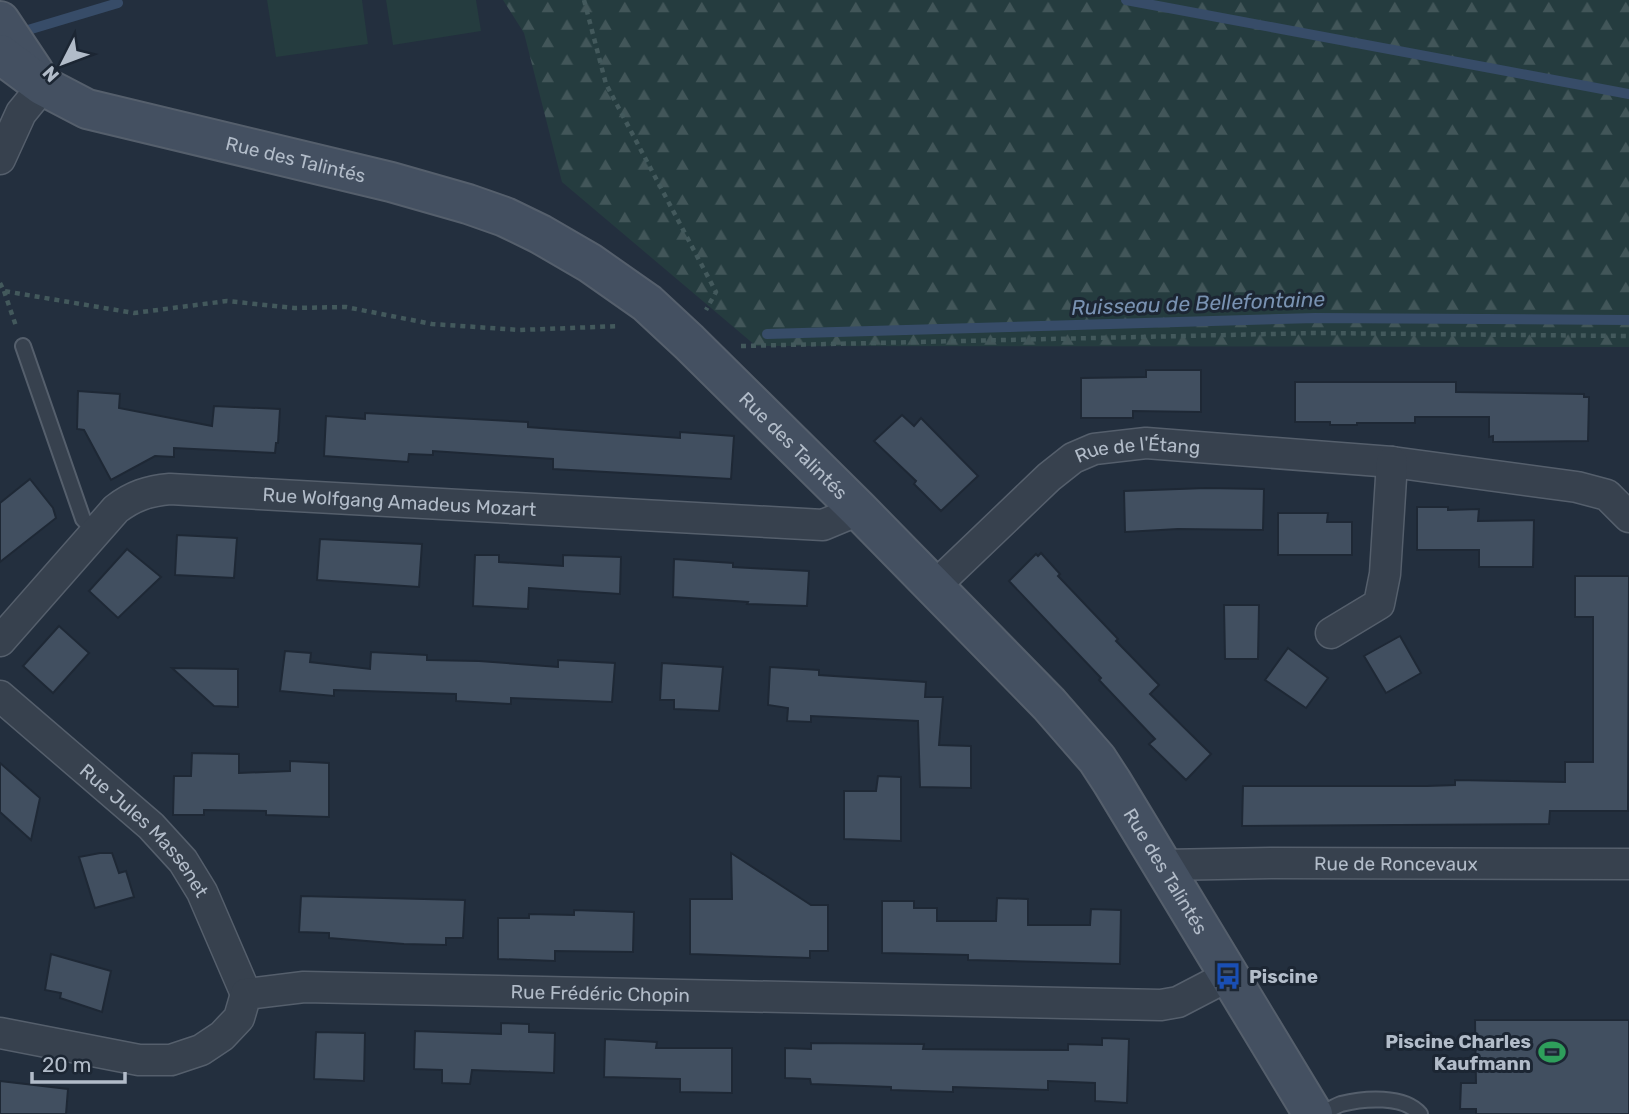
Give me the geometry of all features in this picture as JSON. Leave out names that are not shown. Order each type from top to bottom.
[{"type":"street","name":"Rue des Talintés","points":[[0,21],[43,86]]},
{"type":"street","name":"Rue des Talintés","points":[[0,54],[43,86],[87,110],[391,182],[505,217],[590,263],[647,303],[859,510],[1077,735],[1112,782],[1313,1114]]},
{"type":"street","points":[[0,159],[21,113],[43,86]]},
{"type":"street","name":"Rue de l'Étang","points":[[934,587],[1049,477],[1073,458],[1094,449],[1146,443],[1392,462],[1577,487],[1607,495],[1629,517]]},
{"type":"street","points":[[1331,633],[1379,604],[1385,574],[1392,462]]},
{"type":"street","name":"Rue Wolfgang Amadeus Mozart","points":[[0,641],[116,509],[128,500],[153,490],[823,525],[859,510]]},
{"type":"street","name":"Rue Jules Massenet","points":[[0,696],[151,826],[183,862],[202,892],[246,994]]},
{"type":"street","name":"Rue de Roncevaux","points":[[1163,865],[1629,864]]},
{"type":"street","name":"Rue Frédéric Chopin","points":[[246,994],[304,987],[1161,1005],[1178,1002],[1228,976]]},
{"type":"street","points":[[0,1033],[139,1060],[171,1060],[201,1050],[222,1036],[239,1018],[246,994]]},
{"type":"lane","points":[[23,346],[83,519],[95,532]]},
{"type":"lane","points":[[1321,1114],[1341,1104],[1391,1099],[1408,1104],[1420,1114]]},
{"type":"path","points":[[584,0],[606,84],[716,292],[689,342]]},
{"type":"path","points":[[0,283],[23,346]]},
{"type":"path","points":[[4,290],[134,313],[227,301],[294,308],[346,307],[432,324],[520,330],[622,326]]},
{"type":"path","points":[[740,346],[1315,333],[1629,336]]},
{"type":"green space","points":[[267,0],[362,0],[368,44],[276,57]]},
{"type":"green space","points":[[386,0],[476,0],[481,31],[393,45]]},
{"type":"green space","points":[[503,0],[1629,0],[1629,347],[756,346],[562,182],[524,33]]},
{"type":"building","points":[[1146,370],[1201,370],[1201,412],[1133,411],[1133,418],[1081,418],[1081,378],[1146,377]]},
{"type":"building","points":[[1295,382],[1456,382],[1456,392],[1584,394],[1584,397],[1589,397],[1588,441],[1493,442],[1493,436],[1489,437],[1489,417],[1415,417],[1415,423],[1357,425],[1295,422]]},
{"type":"building","points":[[78,391],[120,394],[119,408],[212,426],[214,406],[280,409],[278,443],[275,453],[174,448],[174,457],[155,456],[111,480],[84,430],[77,429]]},
{"type":"building","points":[[365,413],[528,422],[528,427],[680,438],[680,432],[734,436],[731,479],[553,469],[553,459],[433,451],[433,455],[409,454],[408,462],[324,456],[326,416],[365,419]]},
{"type":"building","points":[[902,415],[914,426],[921,418],[978,476],[941,511],[914,484],[916,481],[874,441]]},
{"type":"building","points":[[30,479],[53,508],[56,518],[0,562],[0,503]]},
{"type":"building","points":[[1264,489],[1263,530],[1178,529],[1125,532],[1124,491]]},
{"type":"building","points":[[1417,507],[1479,509],[1478,521],[1534,520],[1533,567],[1479,567],[1479,550],[1417,550]]},
{"type":"building","points":[[1278,513],[1328,513],[1327,522],[1352,522],[1352,555],[1278,555]]},
{"type":"building","points":[[177,535],[237,538],[234,578],[175,575]]},
{"type":"building","points":[[320,539],[422,544],[419,587],[317,580]]},
{"type":"building","points":[[127,549],[161,577],[118,618],[89,591]]},
{"type":"building","points":[[1041,553],[1060,574],[1058,576],[1118,639],[1116,641],[1159,685],[1150,694],[1211,754],[1186,780],[1149,744],[1155,739],[1099,680],[1101,678],[1009,581],[1036,554],[1038,556]]},
{"type":"building","points":[[475,555],[499,555],[499,562],[563,566],[563,555],[621,557],[620,594],[529,588],[528,609],[473,606]]},
{"type":"building","points":[[674,559],[733,563],[733,567],[809,571],[807,606],[673,597]]},
{"type":"building","points":[[1575,576],[1629,576],[1628,811],[1550,811],[1549,824],[1242,826],[1243,786],[1427,786],[1455,785],[1455,780],[1565,782],[1565,762],[1593,762],[1593,617],[1575,617]]},
{"type":"building","points":[[1224,605],[1259,605],[1258,659],[1225,659]]},
{"type":"building","points":[[59,626],[89,653],[53,693],[23,666]]},
{"type":"building","points":[[1400,636],[1421,673],[1386,693],[1364,656]]},
{"type":"building","points":[[1288,648],[1328,678],[1306,708],[1265,680]]},
{"type":"building","points":[[285,651],[311,653],[310,662],[370,669],[371,652],[427,655],[427,660],[558,667],[558,660],[615,663],[612,702],[511,698],[511,704],[456,701],[456,694],[334,690],[334,696],[280,691]]},
{"type":"building","points":[[662,663],[723,667],[719,711],[674,709],[674,700],[660,700]]},
{"type":"building","points":[[770,667],[819,670],[819,675],[926,682],[925,697],[943,697],[939,745],[971,746],[971,788],[920,787],[918,721],[811,716],[811,722],[787,721],[788,708],[768,705]]},
{"type":"building","points":[[172,668],[238,669],[238,707],[214,706]]},
{"type":"building","points":[[192,753],[239,754],[239,773],[290,771],[290,761],[329,763],[329,817],[266,815],[266,811],[204,810],[204,815],[173,815],[174,776],[191,776]]},
{"type":"building","points":[[0,763],[40,798],[31,840],[0,812]]},
{"type":"building","points":[[878,776],[901,777],[901,841],[844,839],[844,791],[876,791]]},
{"type":"building","points":[[112,853],[119,873],[126,871],[134,897],[95,908],[79,857]]},
{"type":"building","points":[[731,853],[811,905],[828,905],[828,951],[810,951],[810,958],[690,954],[690,899],[732,899]]},
{"type":"building","points":[[301,896],[465,900],[463,938],[446,938],[446,945],[404,944],[329,938],[329,933],[299,932]]},
{"type":"building","points":[[997,898],[1028,899],[1028,925],[1090,925],[1091,909],[1121,910],[1120,964],[968,960],[968,955],[882,953],[882,901],[914,901],[914,908],[937,908],[937,921],[996,921]]},
{"type":"building","points":[[574,910],[634,912],[633,952],[555,951],[555,961],[498,959],[498,918],[529,918],[529,914],[574,915]]},
{"type":"building","points":[[51,954],[111,971],[102,1012],[60,998],[61,993],[45,990]]},
{"type":"building","name":"Piscine Charles Kaufmann","points":[[1475,1020],[1629,1020],[1629,1114],[1476,1114],[1476,1109],[1460,1109],[1461,1083],[1476,1083]]},
{"type":"building","points":[[501,1023],[529,1024],[529,1032],[555,1033],[554,1073],[472,1070],[470,1084],[442,1083],[442,1070],[414,1069],[415,1031],[501,1034]]},
{"type":"building","points":[[316,1032],[365,1033],[364,1081],[314,1079]]},
{"type":"building","points":[[1102,1038],[1129,1039],[1127,1103],[1095,1101],[1095,1083],[1048,1081],[1048,1090],[953,1087],[953,1092],[811,1084],[810,1079],[785,1078],[785,1048],[811,1049],[811,1043],[924,1044],[923,1049],[1068,1050],[1068,1044],[1102,1045]]},
{"type":"building","points":[[605,1039],[657,1042],[656,1048],[732,1048],[732,1093],[680,1092],[680,1079],[604,1077]]},
{"type":"building","points":[[0,1081],[68,1089],[66,1114],[0,1114]]},
{"type":"waterway","name":"Ruisseau de Bellefontaine","points":[[1126,0],[1629,94]]},
{"type":"waterway","name":"Ruisseau de Bellefontaine","points":[[18,33],[118,3]]},
{"type":"waterway","name":"Ruisseau de Bellefontaine","points":[[767,334],[1315,318],[1629,320]]},
{"type":"place","name":"Piscine","points":[[1228,976]]},
{"type":"place","name":"Piscine Charles Kaufmann","points":[[1552,1052]]}]
